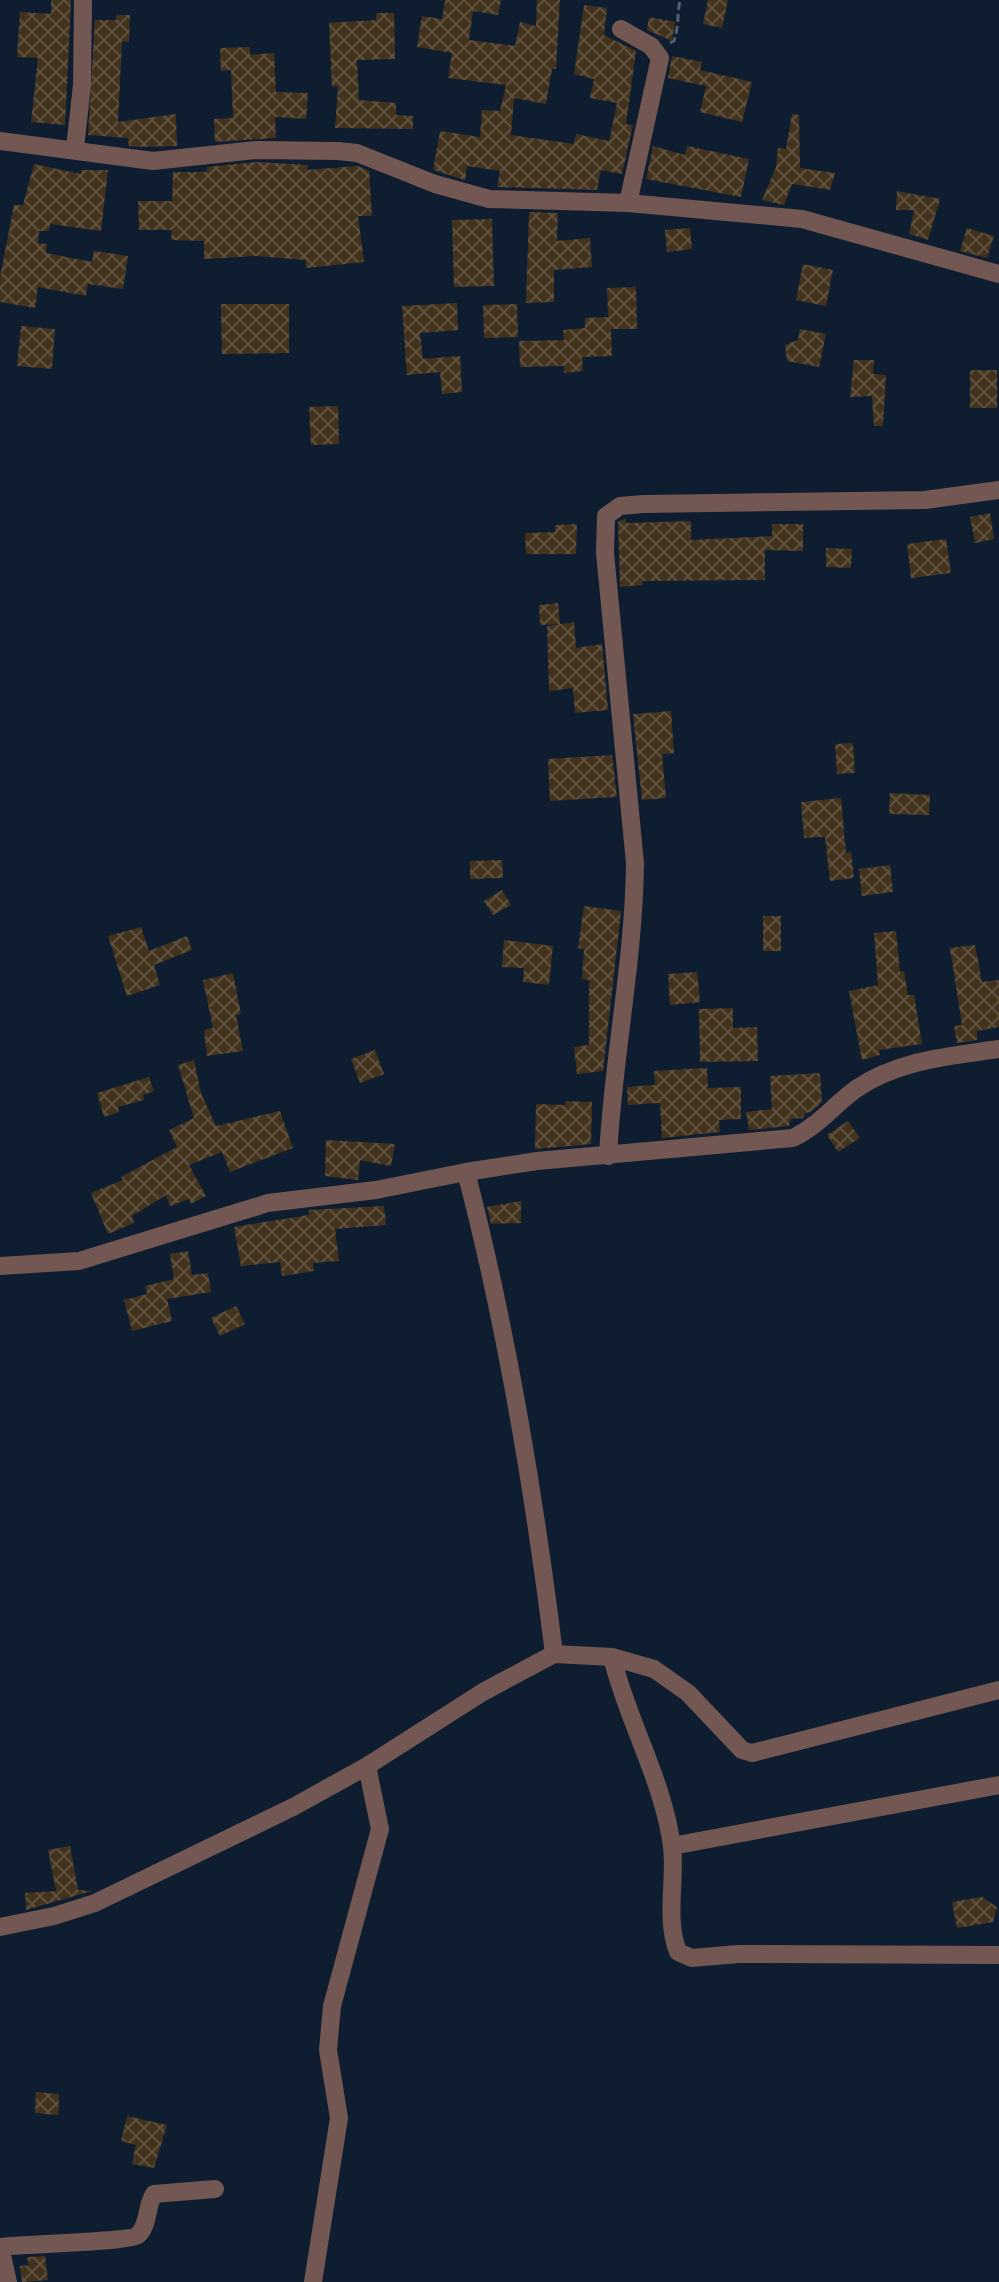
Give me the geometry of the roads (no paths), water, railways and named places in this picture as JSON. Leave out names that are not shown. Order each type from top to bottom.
[{"type":"street","points":[[75,148],[82,85],[83,0]]},
{"type":"street","points":[[621,29],[647,43],[660,56],[628,203]]},
{"type":"street","points":[[0,141],[75,148],[153,161],[256,150],[357,153],[435,184],[489,199],[628,203],[802,219],[999,274]]},
{"type":"street","points":[[608,1156],[611,1100],[635,900],[635,863],[634,823],[605,553],[606,516],[620,506],[643,504],[925,500],[999,490]]},
{"type":"street","points":[[0,1266],[79,1261],[268,1203],[376,1190],[466,1172],[793,1138],[810,1129],[854,1090],[893,1069],[999,1049]]},
{"type":"street","points":[[466,1172],[504,1338],[543,1563],[554,1654]]},
{"type":"street","points":[[0,1927],[54,1916],[95,1903],[295,1806],[367,1766],[508,1677],[554,1654],[612,1657],[637,1662],[673,1682],[731,1740],[752,1753],[999,1690]]},
{"type":"street","points":[[612,1657],[621,1694],[646,1760],[672,1846],[673,1929],[678,1952],[685,1957],[738,1954],[999,1955]]},
{"type":"street","points":[[313,2282],[339,2118],[328,2050],[332,2006],[380,1829],[367,1766]]},
{"type":"street","points":[[672,1846],[999,1785]]},
{"type":"street","points":[[8,2282],[0,2247],[44,2241],[129,2240],[142,2230],[154,2194],[215,2189]]}]
